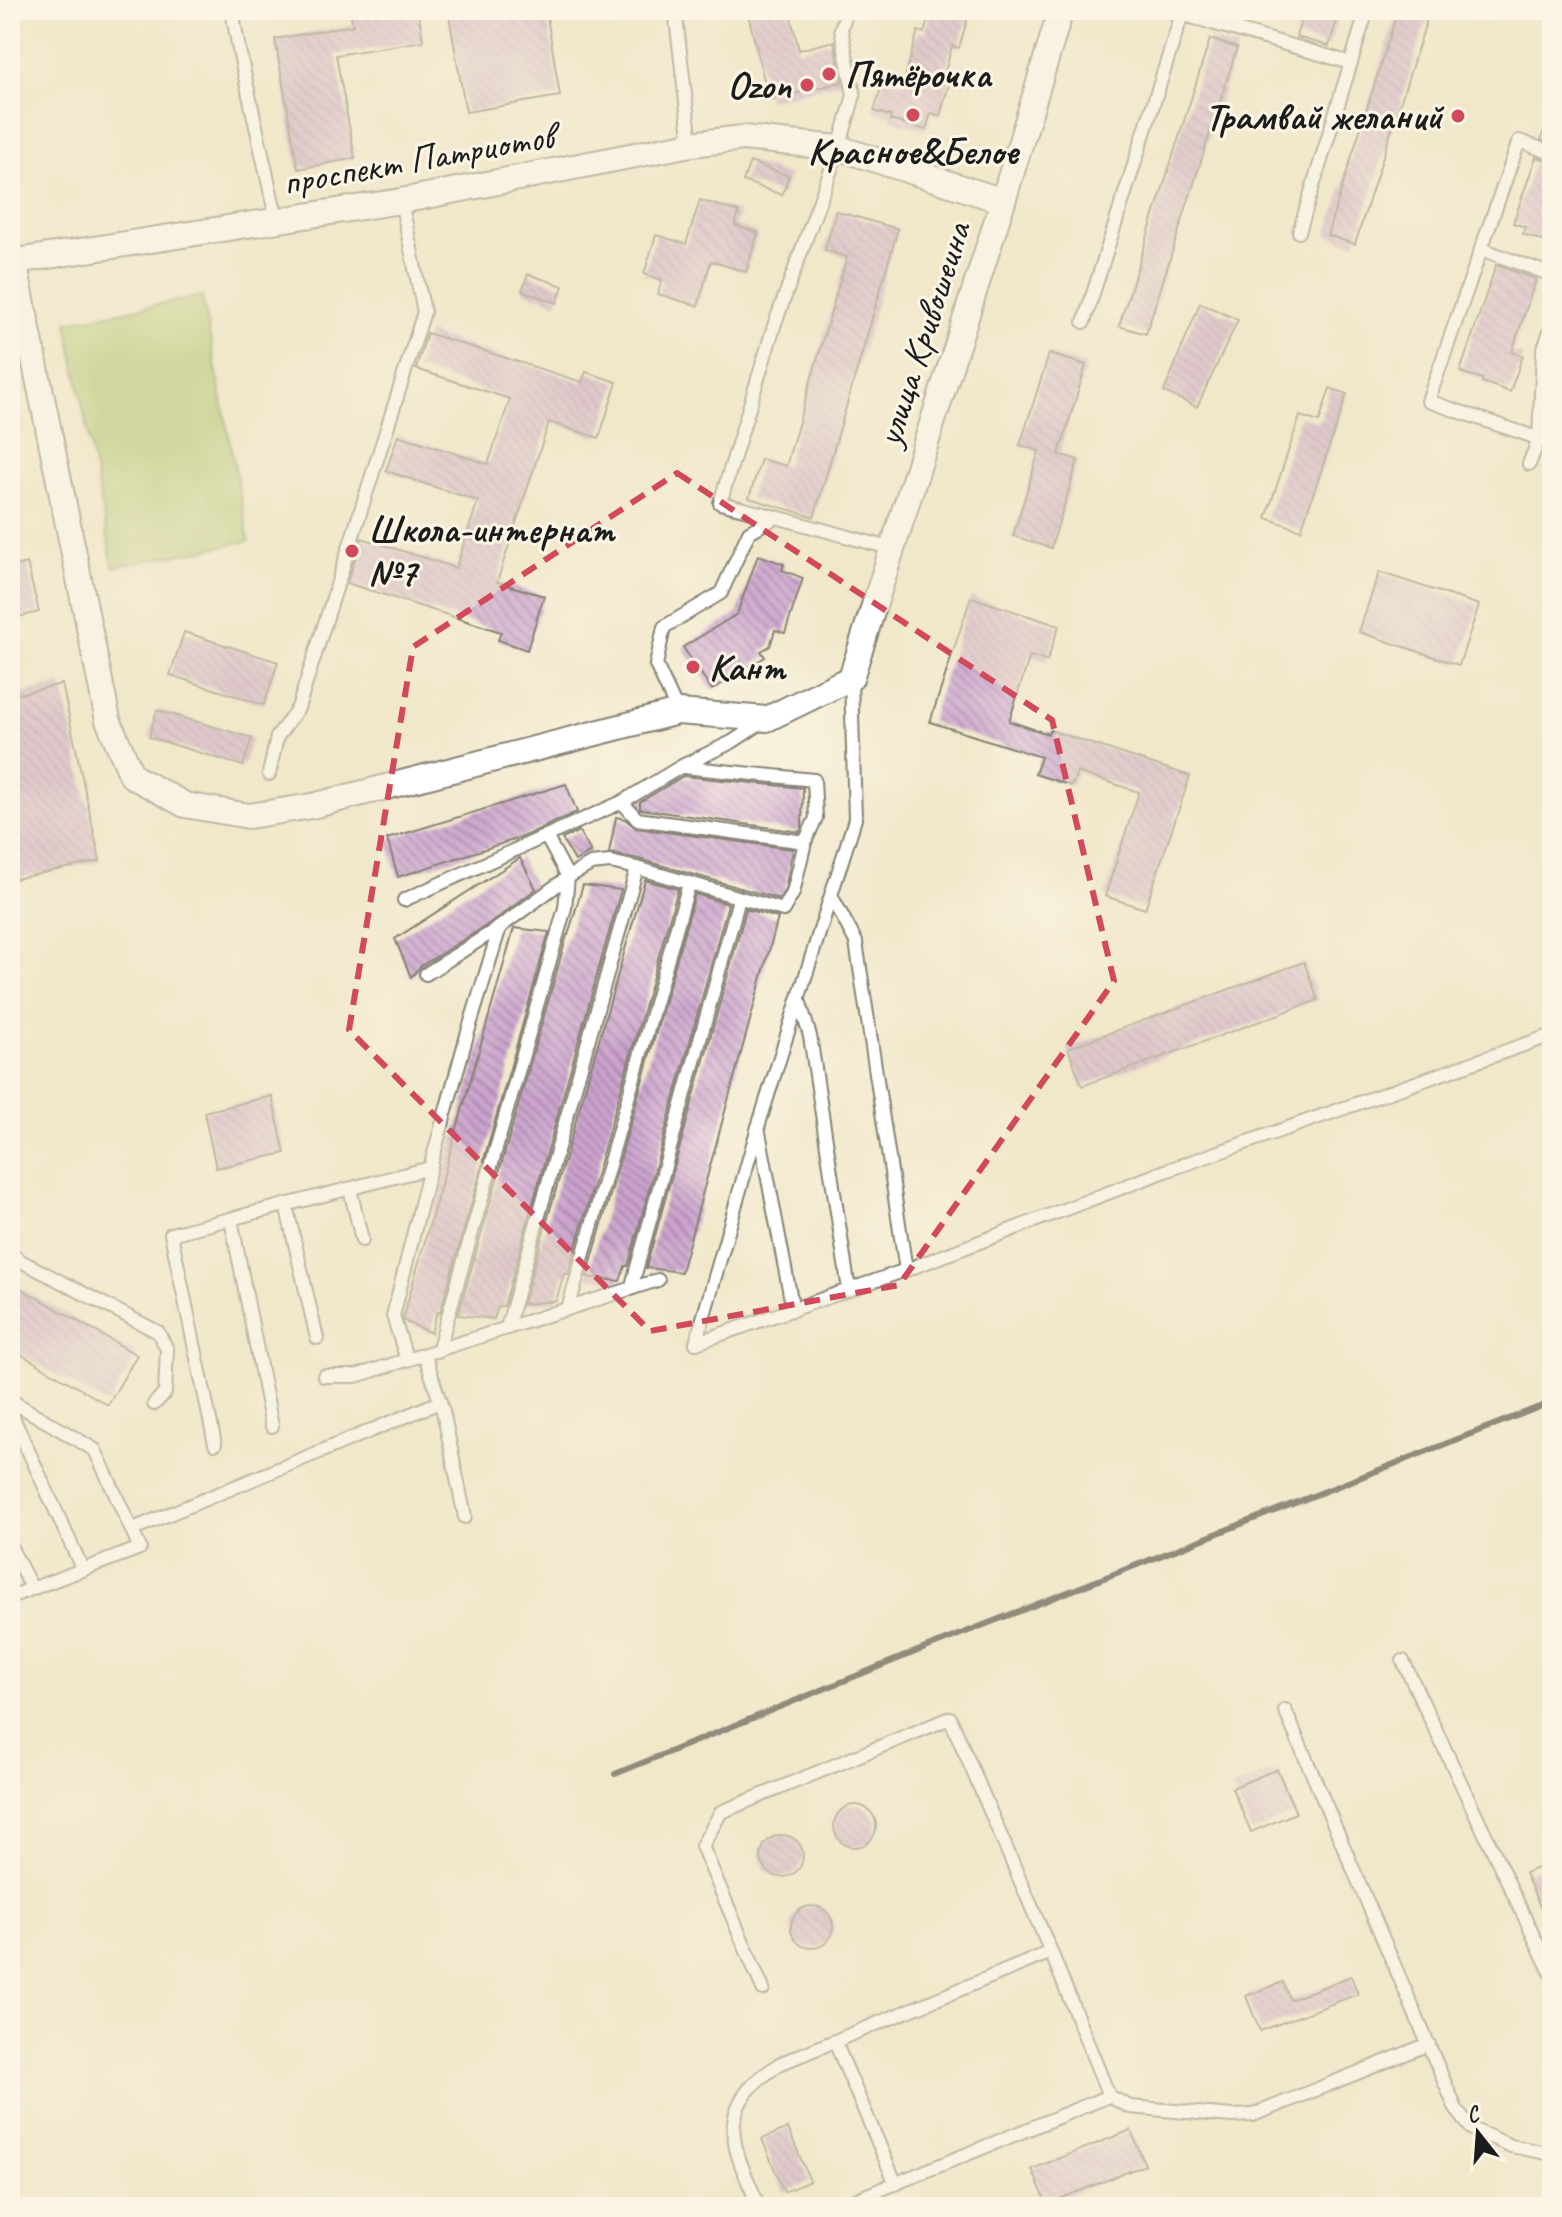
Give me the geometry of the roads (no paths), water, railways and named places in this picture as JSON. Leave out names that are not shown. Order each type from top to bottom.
[{"type":"street","name":"улица Кривошеина","points":[[851,678],[1061,10]]},
{"type":"street","name":"проспект Патриотов","points":[[12,262],[401,201],[691,144],[743,138],[839,148],[1003,201]]},
{"type":"street","points":[[12,262],[108,720],[132,776],[185,805],[249,816],[312,806],[678,712],[767,719],[851,678]]},
{"type":"lane","points":[[232,10],[277,221]]},
{"type":"lane","points":[[675,10],[691,144]]},
{"type":"lane","points":[[847,10],[841,29],[854,95],[839,148],[774,326],[720,503],[893,549]]},
{"type":"lane","points":[[1167,10],[1351,63]]},
{"type":"lane","points":[[1299,232],[1367,10]]},
{"type":"lane","points":[[1084,322],[1182,14]]},
{"type":"lane","points":[[1552,153],[1519,141],[1428,401],[1552,443]]},
{"type":"lane","points":[[269,774],[277,737],[298,708],[424,312],[401,201]]},
{"type":"lane","points":[[1481,249],[1552,275]]},
{"type":"lane","points":[[1529,464],[1539,439],[1543,351],[1552,326]]},
{"type":"lane","points":[[678,712],[656,665],[664,627],[721,593],[749,532],[776,517]]},
{"type":"lane","points":[[851,678],[855,819],[758,1127],[696,1343],[906,1270],[1168,1170],[1552,1035]]},
{"type":"lane","points":[[404,900],[622,802],[682,766],[732,742],[767,719]]},
{"type":"lane","points":[[426,974],[591,864],[610,862],[637,868],[783,910],[793,893],[805,842],[816,818],[814,780],[682,766]]},
{"type":"lane","points":[[622,802],[637,819],[805,842]]},
{"type":"lane","points":[[465,1517],[431,1353],[565,908],[568,877],[546,836]]},
{"type":"lane","points":[[507,1328],[637,868]]},
{"type":"lane","points":[[568,1309],[689,884]]},
{"type":"lane","points":[[832,897],[856,942],[906,1270]]},
{"type":"lane","points":[[631,1289],[739,899]]},
{"type":"lane","points":[[407,1360],[393,1316],[430,1168],[500,927]]},
{"type":"lane","points":[[799,1000],[810,1036],[849,1290]]},
{"type":"lane","points":[[758,1127],[793,1310]]},
{"type":"lane","points":[[215,1444],[171,1234],[430,1168]]},
{"type":"lane","points":[[350,1189],[362,1240]]},
{"type":"lane","points":[[286,1205],[317,1338]]},
{"type":"lane","points":[[231,1219],[272,1426]]},
{"type":"lane","points":[[10,1252],[19,1260],[158,1332],[167,1349],[165,1393],[154,1404]]},
{"type":"lane","points":[[324,1376],[356,1376],[658,1280]]},
{"type":"lane","points":[[10,1400],[95,1450],[140,1548],[10,1597]]},
{"type":"lane","points":[[133,1529],[440,1402]]},
{"type":"lane","points":[[10,1411],[83,1570]]},
{"type":"lane","points":[[10,1546],[32,1589]]},
{"type":"lane","points":[[1403,1661],[1552,1975]]},
{"type":"lane","points":[[1285,1710],[1456,2109],[1472,2129],[1511,2146],[1552,2154]]},
{"type":"lane","points":[[763,1989],[702,1846],[721,1812],[950,1718],[1109,2096],[1130,2107],[1253,2115],[1429,2044]]},
{"type":"lane","points":[[759,2207],[733,2144],[733,2121],[740,2101],[755,2083],[779,2064],[1051,1952]]},
{"type":"lane","points":[[835,2042],[896,2184]]},
{"type":"lane","points":[[838,2207],[1109,2096]]},
{"type":"railway","points":[[615,1774],[910,1654],[1552,1402]]},
{"type":"place","name":"Пятёрочка","points":[[829,74]]},
{"type":"place","name":"Ozon","points":[[807,85]]},
{"type":"place","name":"Красное&Белое","points":[[913,115]]},
{"type":"place","name":"Трамвай желаний","points":[[1458,116]]},
{"type":"place","name":"Школа-интернат №7","points":[[352,551]]},
{"type":"place","name":"Кант","points":[[693,667]]}]
